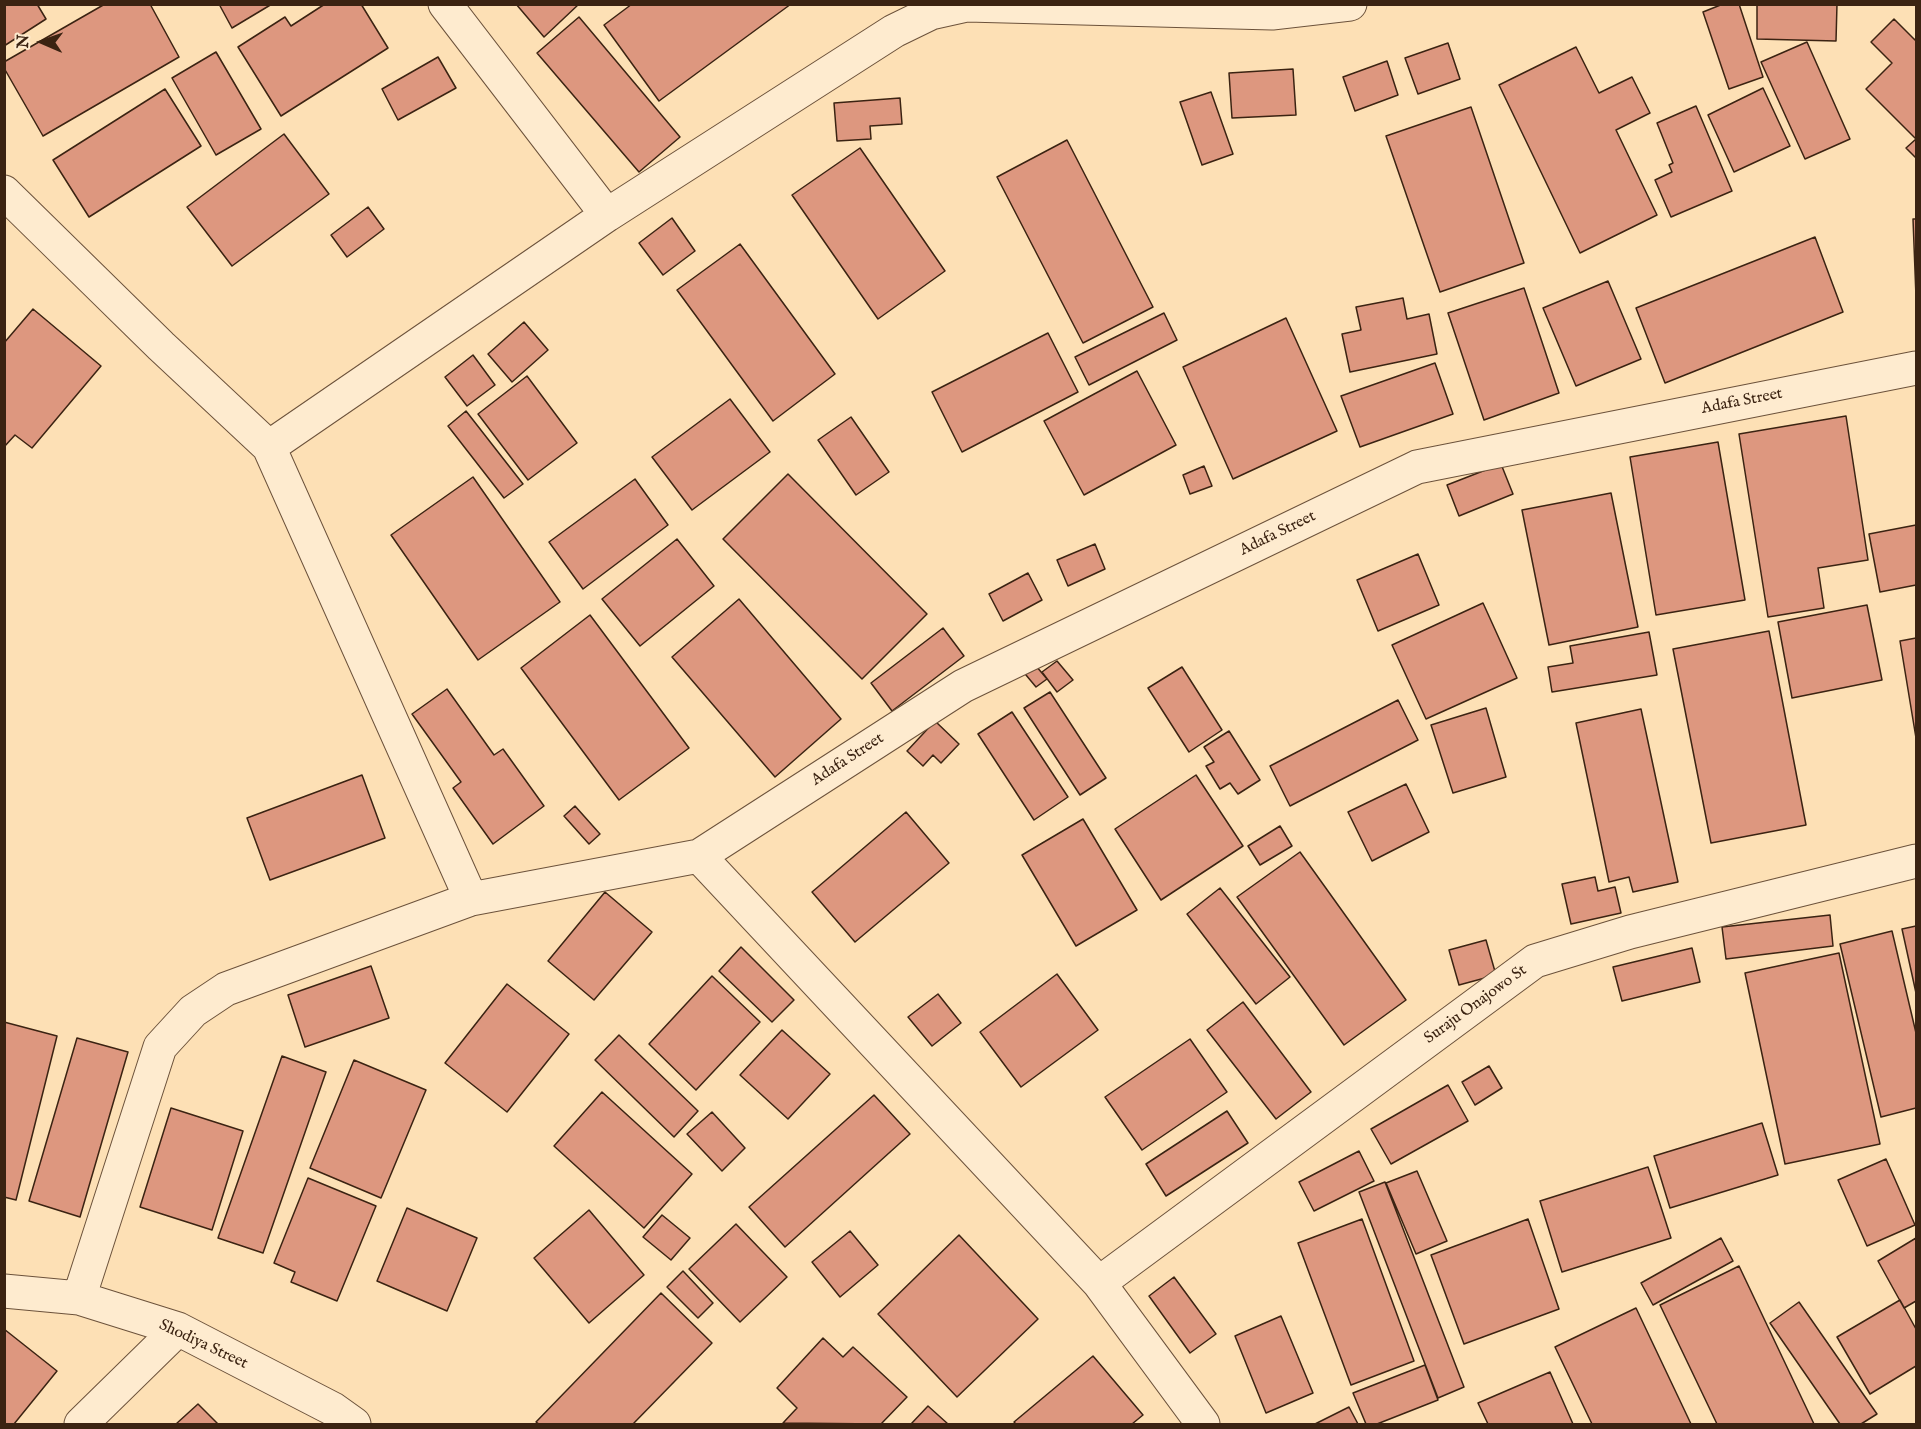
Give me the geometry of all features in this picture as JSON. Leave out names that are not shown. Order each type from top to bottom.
[{"type":"street","points":[[445,4],[607,215]]},
{"type":"street","points":[[269,447],[607,215],[894,30],[931,14],[968,5],[1272,13],[1350,4]]},
{"type":"street","points":[[4,192],[161,346],[269,447],[471,899]]},
{"type":"street","name":"Adafa Street","points":[[699,856],[963,686],[1417,467],[1917,368]]},
{"type":"street","points":[[79,1298],[160,1047],[193,1011],[226,989],[471,899],[699,856],[1099,1283],[1203,1425]]},
{"type":"street","name":"Suraju Onajowo St","points":[[1099,1283],[1535,962],[1630,932],[1917,861]]},
{"type":"street","name":"Shodiya Street","points":[[4,1291],[79,1298],[178,1329],[333,1409],[354,1425]]},
{"type":"street","points":[[81,1425],[178,1329]]},
{"type":"building","points":[[4,4],[37,4],[46,19],[4,46]]},
{"type":"building","points":[[105,4],[150,4],[179,57],[43,136],[4,68],[4,62]]},
{"type":"building","points":[[219,4],[272,4],[232,28]]},
{"type":"building","points":[[325,4],[361,4],[388,48],[281,116],[238,47],[285,17],[291,26]]},
{"type":"building","points":[[516,4],[579,4],[544,37]]},
{"type":"building","points":[[632,4],[791,4],[659,101],[604,25]]},
{"type":"building","points":[[1723,4],[1739,4],[1763,77],[1729,89],[1703,12]]},
{"type":"building","points":[[1757,4],[1837,4],[1836,41],[1757,39]]},
{"type":"building","points":[[579,17],[680,137],[639,172],[537,53]]},
{"type":"building","points":[[1894,19],[1915,40],[1916,38],[1916,139],[1866,89],[1892,63],[1871,42]]},
{"type":"building","points":[[1807,42],[1850,139],[1805,159],[1761,62]]},
{"type":"building","points":[[1448,43],[1460,79],[1418,94],[1405,58]]},
{"type":"building","points":[[1576,47],[1599,93],[1632,77],[1650,113],[1616,130],[1657,215],[1580,253],[1499,85]]},
{"type":"building","points":[[216,52],[261,129],[216,155],[172,78]]},
{"type":"building","points":[[438,57],[456,88],[398,120],[382,89]]},
{"type":"building","points":[[1387,61],[1398,95],[1355,111],[1343,77]]},
{"type":"building","points":[[1293,69],[1296,115],[1232,118],[1229,73]]},
{"type":"building","points":[[1763,88],[1790,146],[1734,172],[1708,115]]},
{"type":"building","points":[[165,89],[201,146],[89,217],[53,160]]},
{"type":"building","points":[[1211,92],[1233,154],[1202,165],[1180,102]]},
{"type":"building","points":[[900,98],[902,124],[870,126],[871,139],[837,141],[834,103]]},
{"type":"building","points":[[1696,106],[1732,191],[1671,217],[1655,180],[1672,172],[1669,165],[1673,163],[1657,123]]},
{"type":"building","points":[[1471,107],[1524,263],[1440,292],[1386,136]]},
{"type":"building","points":[[284,134],[329,194],[232,266],[187,207]]},
{"type":"building","points":[[1916,139],[1916,158],[1906,148]]},
{"type":"building","points":[[1067,140],[1153,307],[1083,343],[997,177]]},
{"type":"building","points":[[860,148],[945,271],[878,319],[792,195]]},
{"type":"building","points":[[368,207],[384,229],[347,257],[331,235]]},
{"type":"building","points":[[672,218],[695,251],[663,275],[639,243]]},
{"type":"building","points":[[1913,219],[1916,219],[1916,297]]},
{"type":"building","points":[[1815,237],[1843,312],[1665,383],[1636,308]]},
{"type":"building","points":[[740,244],[835,374],[773,421],[677,290]]},
{"type":"building","points":[[1608,281],[1641,359],[1576,386],[1543,308]]},
{"type":"building","points":[[1524,288],[1559,393],[1484,420],[1448,313]]},
{"type":"building","points":[[1403,298],[1407,319],[1429,314],[1437,354],[1350,372],[1342,334],[1361,330],[1356,307]]},
{"type":"building","points":[[33,309],[101,366],[32,448],[15,435],[4,447],[4,343]]},
{"type":"building","points":[[1164,313],[1177,340],[1089,385],[1075,357]]},
{"type":"building","points":[[1286,318],[1337,431],[1233,479],[1183,367]]},
{"type":"building","points":[[524,322],[548,350],[512,382],[488,354]]},
{"type":"building","points":[[1048,333],[1078,392],[962,452],[932,392]]},
{"type":"building","points":[[473,355],[495,385],[467,406],[445,377]]},
{"type":"building","points":[[1435,363],[1453,414],[1360,447],[1341,396]]},
{"type":"building","points":[[1137,371],[1176,445],[1084,495],[1044,421]]},
{"type":"building","points":[[527,376],[577,443],[528,480],[478,414]]},
{"type":"building","points":[[730,399],[770,452],[692,510],[652,457]]},
{"type":"building","points":[[466,411],[523,484],[504,498],[448,426]]},
{"type":"building","points":[[1846,416],[1868,560],[1818,568],[1824,608],[1768,617],[1739,434]]},
{"type":"building","points":[[851,417],[889,472],[856,495],[818,440]]},
{"type":"building","points":[[1718,442],[1745,600],[1656,615],[1630,457]]},
{"type":"building","points":[[1501,464],[1513,494],[1459,516],[1447,485]]},
{"type":"building","points":[[1204,466],[1212,486],[1190,494],[1183,475]]},
{"type":"building","points":[[788,474],[927,614],[862,679],[723,539]]},
{"type":"building","points":[[473,477],[560,602],[478,660],[391,535]]},
{"type":"building","points":[[635,479],[668,525],[583,589],[549,542]]},
{"type":"building","points":[[1611,493],[1638,627],[1549,645],[1522,510]]},
{"type":"building","points":[[1916,525],[1916,585],[1880,592],[1869,534]]},
{"type":"building","points":[[677,539],[714,586],[640,646],[602,599]]},
{"type":"building","points":[[1095,544],[1105,569],[1068,586],[1057,560]]},
{"type":"building","points":[[1418,554],[1439,605],[1378,631],[1357,580]]},
{"type":"building","points":[[1028,573],[1042,600],[1003,621],[989,594]]},
{"type":"building","points":[[739,599],[841,719],[775,777],[672,657]]},
{"type":"building","points":[[1483,603],[1517,678],[1426,719],[1392,645]]},
{"type":"building","points":[[1867,605],[1882,680],[1792,698],[1778,622]]},
{"type":"building","points":[[590,615],[689,748],[619,800],[521,668]]},
{"type":"building","points":[[943,628],[964,656],[892,711],[871,683]]},
{"type":"building","points":[[1769,631],[1806,825],[1711,843],[1673,649]]},
{"type":"building","points":[[1649,632],[1657,675],[1552,692],[1548,667],[1573,663],[1570,646]]},
{"type":"building","points":[[1916,638],[1916,738],[1900,641]]},
{"type":"building","points":[[1031,660],[1047,679],[1036,687],[1021,669]]},
{"type":"building","points":[[1057,661],[1073,680],[1057,692],[1042,672]]},
{"type":"building","points":[[1182,667],[1222,730],[1189,752],[1148,688]]},
{"type":"building","points":[[447,689],[494,755],[503,749],[544,806],[493,844],[453,788],[461,782],[412,714]]},
{"type":"building","points":[[1050,692],[1106,778],[1080,795],[1024,708]]},
{"type":"building","points":[[1398,700],[1418,740],[1290,806],[1270,766]]},
{"type":"building","points":[[1486,708],[1506,777],[1453,793],[1431,725]]},
{"type":"building","points":[[1641,709],[1678,882],[1633,892],[1629,877],[1609,882],[1576,723]]},
{"type":"building","points":[[1012,712],[1068,797],[1034,820],[978,734]]},
{"type":"building","points":[[935,721],[959,744],[941,763],[933,755],[923,766],[907,751]]},
{"type":"building","points":[[1229,731],[1260,780],[1238,794],[1230,783],[1220,789],[1206,766],[1214,762],[1204,747]]},
{"type":"building","points":[[362,775],[385,838],[270,880],[247,818]]},
{"type":"building","points":[[1196,775],[1243,846],[1161,900],[1115,829]]},
{"type":"building","points":[[1406,784],[1429,832],[1372,861],[1348,812]]},
{"type":"building","points":[[575,806],[600,834],[589,844],[564,816]]},
{"type":"building","points":[[906,812],[949,863],[855,942],[812,892]]},
{"type":"building","points":[[1083,819],[1137,910],[1076,946],[1022,855]]},
{"type":"building","points":[[1280,826],[1292,846],[1260,865],[1248,846]]},
{"type":"building","points":[[1300,852],[1406,1000],[1344,1045],[1237,897]]},
{"type":"building","points":[[1595,877],[1598,891],[1615,887],[1621,913],[1571,924],[1562,884]]},
{"type":"building","points":[[1220,888],[1290,977],[1256,1004],[1187,914]]},
{"type":"building","points":[[605,892],[652,932],[594,1000],[548,961]]},
{"type":"building","points":[[1830,915],[1833,946],[1726,959],[1722,927]]},
{"type":"building","points":[[1916,926],[1916,993],[1902,929]]},
{"type":"building","points":[[1892,931],[1916,1033],[1916,1108],[1881,1117],[1840,944]]},
{"type":"building","points":[[1486,940],[1496,975],[1459,985],[1449,950]]},
{"type":"building","points":[[741,947],[794,1000],[772,1022],[719,971]]},
{"type":"building","points":[[1692,948],[1700,982],[1622,1001],[1613,967]]},
{"type":"building","points":[[1839,953],[1880,1144],[1785,1164],[1745,973]]},
{"type":"building","points":[[371,966],[389,1018],[305,1047],[288,995]]},
{"type":"building","points":[[1057,974],[1098,1030],[1021,1087],[980,1032]]},
{"type":"building","points":[[712,976],[760,1022],[696,1090],[649,1044]]},
{"type":"building","points":[[507,984],[569,1034],[507,1112],[445,1063]]},
{"type":"building","points":[[938,994],[961,1023],[932,1046],[908,1017]]},
{"type":"building","points":[[1243,1002],[1311,1092],[1276,1119],[1207,1030]]},
{"type":"building","points":[[4,1022],[57,1036],[16,1200],[4,1197]]},
{"type":"building","points":[[782,1030],[830,1074],[788,1119],[740,1075]]},
{"type":"building","points":[[619,1035],[698,1111],[674,1137],[595,1060]]},
{"type":"building","points":[[77,1038],[128,1052],[80,1217],[29,1201]]},
{"type":"building","points":[[1190,1039],[1227,1092],[1142,1150],[1105,1097]]},
{"type":"building","points":[[282,1056],[326,1072],[263,1253],[218,1238]]},
{"type":"building","points":[[354,1060],[426,1090],[381,1198],[310,1168]]},
{"type":"building","points":[[1489,1066],[1502,1088],[1475,1105],[1462,1082]]},
{"type":"building","points":[[1448,1085],[1468,1121],[1391,1164],[1371,1129]]},
{"type":"building","points":[[602,1092],[692,1174],[644,1228],[554,1146]]},
{"type":"building","points":[[874,1095],[910,1134],[785,1247],[749,1207]]},
{"type":"building","points":[[171,1108],[243,1131],[212,1230],[140,1207]]},
{"type":"building","points":[[1227,1111],[1248,1143],[1166,1196],[1146,1164]]},
{"type":"building","points":[[712,1112],[745,1148],[722,1171],[687,1134]]},
{"type":"building","points":[[1762,1123],[1778,1175],[1670,1208],[1654,1156]]},
{"type":"building","points":[[1359,1151],[1374,1181],[1314,1211],[1299,1182]]},
{"type":"building","points":[[1886,1159],[1915,1225],[1867,1246],[1838,1180]]},
{"type":"building","points":[[1648,1167],[1671,1238],[1562,1272],[1540,1201]]},
{"type":"building","points":[[1417,1171],[1447,1241],[1416,1254],[1386,1183]]},
{"type":"building","points":[[308,1178],[376,1206],[337,1301],[291,1282],[295,1272],[274,1263]]},
{"type":"building","points":[[1385,1182],[1464,1387],[1438,1398],[1359,1192]]},
{"type":"building","points":[[407,1208],[477,1238],[447,1311],[377,1281]]},
{"type":"building","points":[[589,1210],[644,1275],[589,1323],[534,1258]]},
{"type":"building","points":[[662,1215],[690,1238],[671,1260],[643,1237]]},
{"type":"building","points":[[1362,1219],[1414,1361],[1351,1385],[1298,1243]]},
{"type":"building","points":[[1528,1219],[1559,1309],[1464,1344],[1431,1255]]},
{"type":"building","points":[[736,1224],[787,1277],[740,1322],[689,1269]]},
{"type":"building","points":[[850,1231],[878,1265],[840,1297],[812,1262]]},
{"type":"building","points":[[959,1235],[1038,1319],[957,1397],[878,1314]]},
{"type":"building","points":[[1721,1238],[1733,1261],[1653,1305],[1641,1283]]},
{"type":"building","points":[[1916,1238],[1916,1301],[1904,1308],[1878,1261]]},
{"type":"building","points":[[1739,1266],[1814,1424],[1717,1424],[1660,1305]]},
{"type":"building","points":[[683,1271],[713,1303],[698,1318],[667,1287]]},
{"type":"building","points":[[1174,1277],[1216,1334],[1190,1353],[1149,1296]]},
{"type":"building","points":[[661,1293],[712,1343],[633,1424],[539,1424],[536,1422]]},
{"type":"building","points":[[1900,1300],[1916,1329],[1916,1366],[1870,1394],[1837,1337]]},
{"type":"building","points":[[1799,1302],[1877,1414],[1861,1424],[1840,1424],[1770,1323]]},
{"type":"building","points":[[1636,1308],[1691,1424],[1592,1424],[1555,1347]]},
{"type":"building","points":[[1281,1316],[1313,1393],[1266,1413],[1235,1336]]},
{"type":"building","points":[[4,1329],[57,1371],[14,1424],[4,1424]]},
{"type":"building","points":[[823,1338],[843,1357],[853,1347],[907,1397],[881,1424],[783,1423],[797,1408],[777,1388]]},
{"type":"building","points":[[1093,1356],[1143,1415],[1132,1424],[1016,1424],[1014,1422]]},
{"type":"building","points":[[1425,1365],[1438,1400],[1377,1424],[1366,1424],[1353,1393]]},
{"type":"building","points":[[1550,1372],[1573,1424],[1488,1424],[1478,1403]]},
{"type":"building","points":[[198,1404],[218,1424],[176,1424]]},
{"type":"building","points":[[928,1406],[948,1424],[911,1424]]},
{"type":"building","points":[[1349,1407],[1358,1424],[1315,1424]]}]
